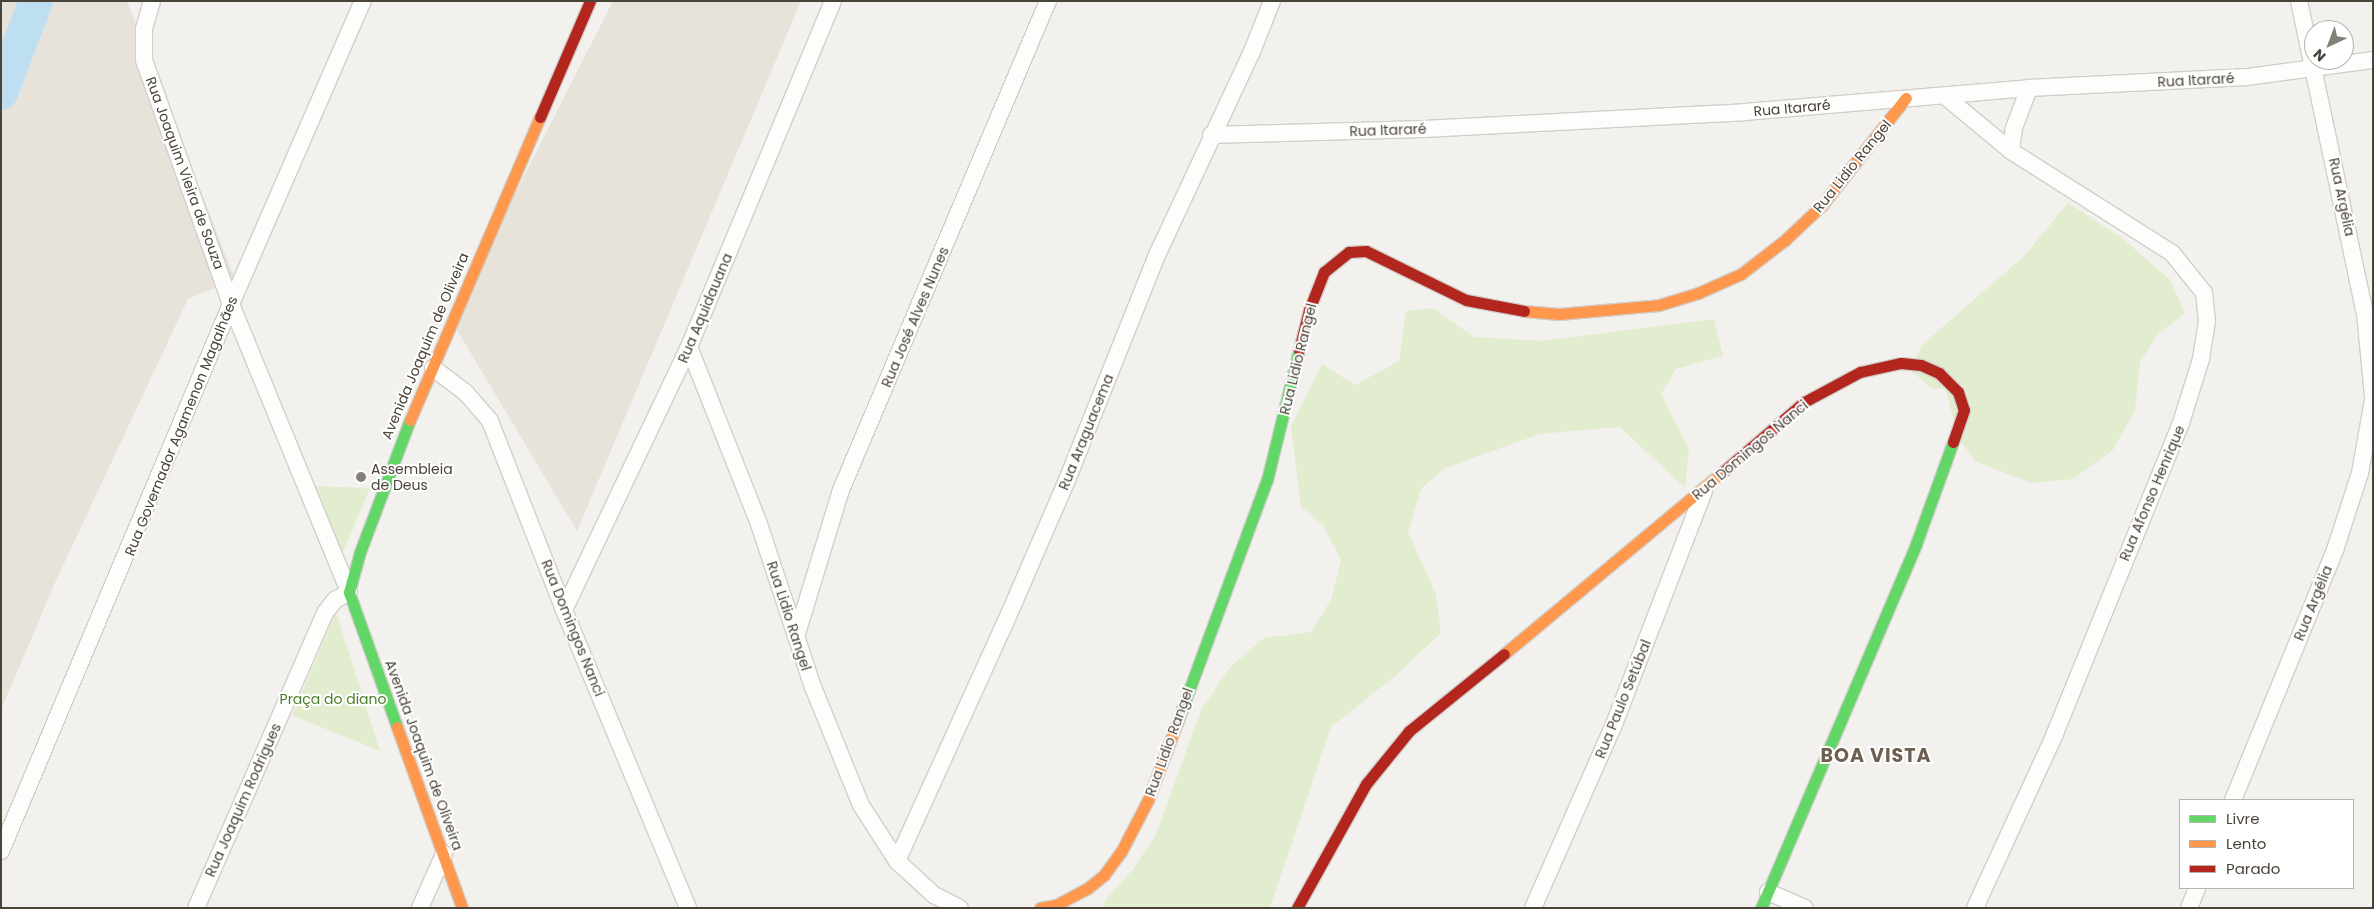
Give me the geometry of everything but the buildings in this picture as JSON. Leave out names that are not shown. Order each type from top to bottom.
[{"type":"street","name":"Rua Joaquim Vieira de Souza","points":[[152,1],[144,29],[144,60],[231,304],[349,592]]},
{"type":"street","name":"Rua Governador Agamenon Magalhães","points":[[1,851],[231,304],[363,1]]},
{"type":"street","name":"Avenida Joaquim de Oliveira","points":[[462,908],[349,592],[360,552],[433,368],[590,1]]},
{"type":"street","name":"Rua Aquidauana","points":[[564,610],[689,347],[833,1]]},
{"type":"street","name":"Rua José Alves Nunes","points":[[796,637],[841,490],[1048,1]]},
{"type":"street","name":"Rua Araguacema","points":[[897,861],[1064,489],[1158,254],[1210,135],[1251,54],[1272,1]]},
{"type":"street","name":"Rua Argélia","points":[[2298,1],[2312,71],[2338,173],[2366,312],[2373,396]]},
{"type":"street","name":"Rua Itararé","points":[[1210,135],[1539,124],[1906,98],[1946,97],[2029,88],[2078,88],[2312,71],[2373,60]]},
{"type":"street","points":[[2011,151],[2014,128],[2029,88]]},
{"type":"street","name":"Rua Afonso Henrique","points":[[1946,97],[2011,151],[2172,253],[2204,293],[2207,321],[2201,359],[2181,423],[2054,734],[1975,908]]},
{"type":"street","name":"Rua Lidio Rangel","points":[[1040,908],[1056,904],[1088,888],[1104,875],[1121,852],[1148,800],[1267,480],[1309,310],[1324,272],[1349,252],[1366,251],[1466,300],[1504,310],[1559,314],[1659,305],[1698,293],[1741,274],[1785,240],[1822,206],[1906,98]]},
{"type":"street","name":"Rua Lidio Rangel","points":[[689,347],[726,434],[796,637],[862,805],[897,861],[934,895],[960,908]]},
{"type":"street","name":"Rua Domingos Nanci","points":[[1298,908],[1366,784],[1409,731],[1706,488],[1804,402],[1860,372],[1901,363],[1921,365],[1939,373],[1958,392],[1964,410],[1916,544],[1761,908]]},
{"type":"street","name":"Rua Domingos Nanci","points":[[433,368],[466,393],[490,421],[564,610],[688,908]]},
{"type":"street","name":"Rua Argélia","points":[[2233,799],[2335,550],[2360,473],[2373,400]]},
{"type":"street","name":"Rua Paulo Setúbal","points":[[1533,908],[1613,727],[1706,488]]},
{"type":"street","name":"Rua Joaquim Rodrigues","points":[[196,908],[325,612],[335,600],[349,592]]},
{"type":"street","points":[[420,908],[444,854]]},
{"type":"street","points":[[2189,908],[2197,889]]},
{"type":"street","points":[[1768,892],[1806,908]]},
{"type":"shaded area","points":[[1,1],[127,1],[235,279],[188,299],[54,585],[1,710]]},
{"type":"shaded area","points":[[613,1],[801,1],[577,531],[451,320]]},
{"type":"green space","points":[[2068,203],[2122,238],[2170,280],[2185,313],[2158,334],[2140,362],[2135,410],[2113,450],[2073,479],[2032,483],[1976,462],[1957,436],[1946,389],[1933,389],[1910,370],[1922,345],[2024,256]]},
{"type":"green space","points":[[1433,308],[1474,337],[1542,341],[1714,319],[1723,356],[1676,369],[1661,394],[1689,449],[1685,488],[1620,427],[1540,434],[1445,468],[1421,489],[1408,532],[1436,594],[1441,633],[1395,676],[1331,727],[1270,908],[1104,908],[1103,903],[1133,869],[1156,835],[1201,710],[1230,667],[1264,638],[1311,632],[1331,600],[1341,560],[1323,525],[1301,507],[1291,426],[1322,364],[1355,385],[1399,361],[1406,311]]},
{"type":"green space","points":[[308,486],[370,488],[340,559]]},
{"type":"green space","name":"Praça do diano","points":[[336,612],[380,751],[292,715]]},
{"type":"waterway","points":[[1,93],[36,1]]},
{"type":"traffic: fast","points":[[1178,720],[1267,480],[1299,350]]},
{"type":"traffic: fast","points":[[397,727],[349,592],[360,552],[410,420]]},
{"type":"traffic: fast","points":[[1761,908],[1916,544],[1953,442]]},
{"type":"traffic: slow","points":[[1524,311],[1559,314],[1659,305],[1698,293],[1741,274],[1785,240],[1822,205],[1906,98]]},
{"type":"traffic: slow","points":[[410,420],[540,117]]},
{"type":"traffic: slow","points":[[1504,654],[1725,470]]},
{"type":"traffic: slow","points":[[1040,908],[1056,905],[1088,888],[1104,875],[1121,852],[1148,800],[1178,720]]},
{"type":"traffic: slow","points":[[397,727],[462,908]]},
{"type":"traffic: jam","points":[[540,117],[590,1]]},
{"type":"traffic: jam","points":[[1299,350],[1309,310],[1324,272],[1349,252],[1366,251],[1466,300],[1524,311]]},
{"type":"traffic: jam","points":[[1725,470],[1804,402],[1860,372],[1901,363],[1921,365],[1939,373],[1958,392],[1964,410],[1953,442]]},
{"type":"traffic: jam","points":[[1297,908],[1366,784],[1409,731],[1504,654]]},
{"type":"place","name":"Assembleia de Deus","points":[[361,477]]},
{"type":"district","name":"BOA VISTA","points":[[1876,756]]}]
